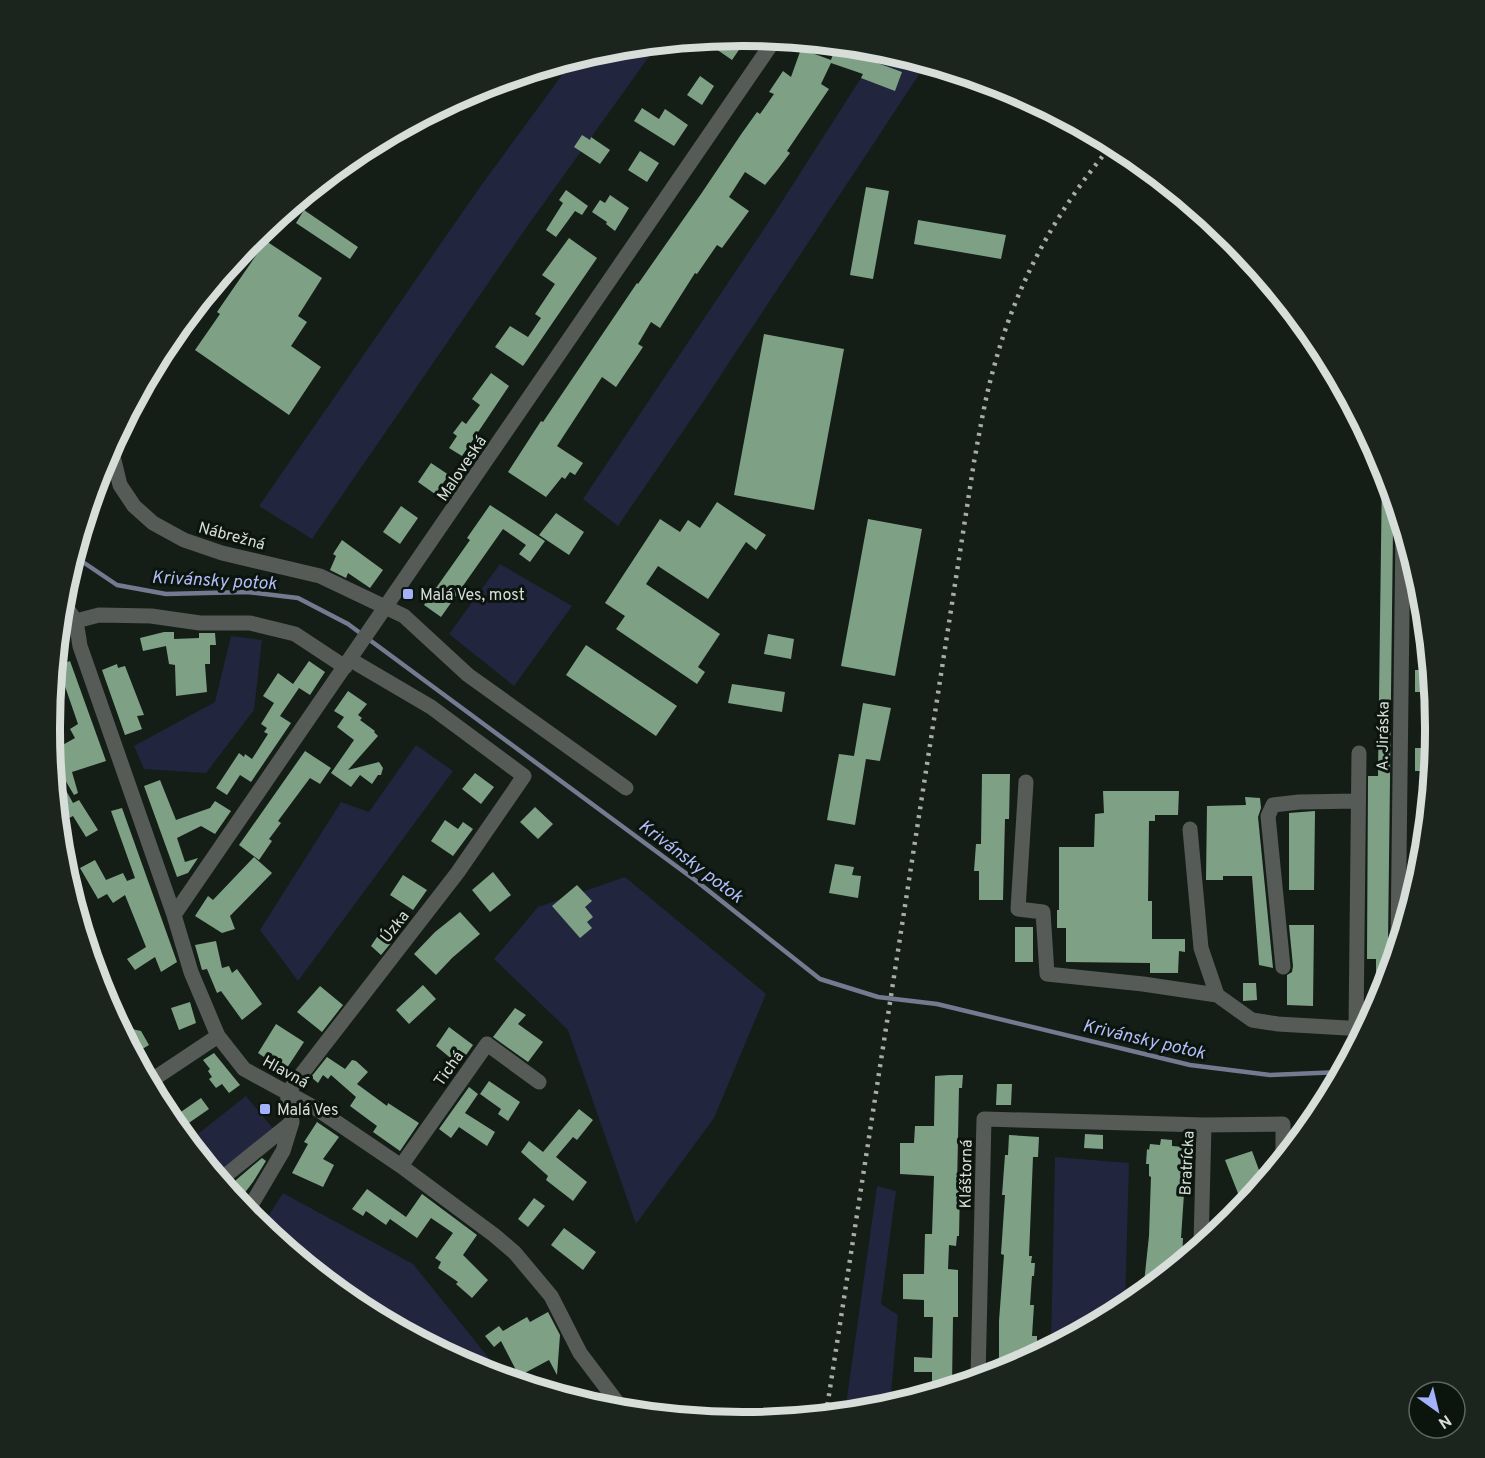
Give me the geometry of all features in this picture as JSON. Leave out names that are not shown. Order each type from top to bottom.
[{"type":"street","name":"Maloveská","points":[[174,915],[385,611],[769,47]]},
{"type":"street","name":"Nábrežná","points":[[115,462],[120,484],[134,506],[153,523],[184,540],[222,554],[320,576],[385,611],[404,616],[468,675],[626,788]]},
{"type":"street","name":"A. Jiráska","points":[[1398,918],[1403,555]]},
{"type":"street","points":[[70,613],[76,621],[99,615],[140,615],[200,623],[250,623],[295,634],[350,659]]},
{"type":"street","name":"Hlavná","points":[[76,621],[80,646],[174,915],[191,972],[218,1036],[244,1069],[317,1109],[402,1166],[495,1235],[533,1273],[551,1296],[580,1353],[615,1399]]},
{"type":"street","name":"Úzka","points":[[287,1093],[458,872],[524,776],[431,707],[350,659]]},
{"type":"street","name":"A. Jiráska","points":[[1359,753],[1360,1020]]},
{"type":"street","points":[[1026,782],[1018,909],[1043,912],[1047,974],[1143,984],[1217,995],[1201,948],[1190,829]]},
{"type":"street","points":[[1283,967],[1268,816],[1273,805],[1358,801]]},
{"type":"street","name":"A. Jiráska","points":[[1217,995],[1252,1020],[1278,1024],[1356,1028]]},
{"type":"street","points":[[156,1078],[218,1036]]},
{"type":"street","name":"Tichá","points":[[402,1166],[487,1044],[539,1082]]},
{"type":"street","points":[[252,1204],[283,1151],[292,1122],[287,1093]]},
{"type":"street","name":"Kláštorná","points":[[978,1369],[984,1119],[1204,1125]]},
{"type":"street","points":[[226,1175],[292,1122]]},
{"type":"street","name":"Bratrícka","points":[[1201,1234],[1204,1125],[1283,1124],[1283,1145]]},
{"type":"shaded area","points":[[652,52],[526,228],[312,539],[259,506],[480,187],[566,70]]},
{"type":"shaded area","points":[[873,59],[922,71],[703,402],[618,526],[583,499],[772,217]]},
{"type":"shaded area","points":[[500,564],[572,606],[514,686],[449,634]]},
{"type":"shaded area","points":[[231,636],[262,640],[254,710],[206,773],[144,769],[134,746],[215,702]]},
{"type":"shaded area","points":[[416,745],[453,771],[298,981],[260,930],[341,802],[369,812]]},
{"type":"shaded area","points":[[625,877],[766,994],[714,1118],[636,1224],[568,1030],[494,959],[538,907]]},
{"type":"shaded area","points":[[246,1096],[275,1131],[223,1171],[195,1136]]},
{"type":"shaded area","points":[[1055,1157],[1129,1163],[1125,1294],[1051,1337]]},
{"type":"shaded area","points":[[877,1186],[896,1191],[881,1304],[898,1315],[891,1395],[846,1403]]},
{"type":"shaded area","points":[[283,1193],[413,1264],[494,1365],[441,1341],[363,1296],[292,1242],[267,1218]]},
{"type":"building","points":[[742,46],[732,60],[714,47]]},
{"type":"building","points":[[801,49],[831,60],[834,52],[863,58],[902,72],[895,91],[861,78],[863,74],[831,63],[821,84],[829,89],[787,151],[790,153],[778,169],[765,185],[745,172],[729,197],[749,211],[722,248],[717,245],[697,274],[695,273],[660,328],[651,322],[638,344],[643,347],[616,387],[602,377],[557,446],[583,463],[575,475],[570,472],[565,479],[562,477],[546,497],[508,472],[541,421],[543,422],[742,133],[757,112],[760,114],[774,94],[769,92],[783,71],[791,77]]},
{"type":"building","points":[[700,76],[714,86],[702,105],[687,95]]},
{"type":"building","points":[[642,108],[659,119],[665,109],[688,125],[674,146],[634,121]]},
{"type":"building","points":[[582,135],[590,140],[591,137],[610,150],[600,164],[574,147]]},
{"type":"building","points":[[640,151],[659,163],[647,182],[628,170]]},
{"type":"building","points":[[866,187],[889,191],[873,279],[850,275]]},
{"type":"building","points":[[566,190],[588,206],[582,215],[575,211],[556,237],[546,230],[563,203],[559,200]]},
{"type":"building","points":[[610,195],[629,208],[615,231],[606,224],[607,222],[592,212],[600,200],[605,203]]},
{"type":"building","points":[[304,210],[358,247],[350,259],[296,223]]},
{"type":"building","points":[[918,220],[1006,235],[1001,259],[914,244]]},
{"type":"building","points":[[569,238],[597,258],[523,366],[495,347],[510,326],[528,337],[541,318],[535,314],[555,284],[542,275]]},
{"type":"building","points":[[266,241],[322,278],[298,316],[307,322],[291,346],[321,367],[289,415],[195,350],[220,314],[217,312]]},
{"type":"building","points":[[764,334],[844,349],[814,510],[734,495]]},
{"type":"building","points":[[491,373],[509,386],[462,456],[449,448],[457,436],[453,433],[462,421],[466,424],[480,405],[472,399]]},
{"type":"building","points":[[431,463],[449,475],[435,494],[418,482]]},
{"type":"building","points":[[1382,491],[1393,524],[1389,947],[1376,982],[1376,959],[1367,959],[1368,776],[1378,776]]},
{"type":"building","points":[[717,502],[766,535],[756,550],[746,542],[708,599],[658,566],[646,584],[720,634],[698,667],[705,672],[697,684],[616,629],[625,616],[605,603],[660,519],[680,532],[688,520],[700,528]]},
{"type":"building","points":[[490,505],[545,541],[530,562],[519,554],[526,545],[503,529],[441,617],[424,605],[470,540],[467,538]]},
{"type":"building","points":[[401,506],[418,518],[400,544],[383,532]]},
{"type":"building","points":[[556,513],[584,532],[569,555],[539,535]]},
{"type":"building","points":[[868,519],[922,529],[895,676],[841,666]]},
{"type":"building","points":[[342,540],[383,570],[370,588],[348,573],[346,578],[330,570],[336,556],[333,554]]},
{"type":"building","points":[[174,632],[174,639],[199,638],[199,633],[215,633],[216,645],[210,645],[210,664],[205,664],[207,692],[176,696],[175,665],[169,664],[166,646],[143,651],[140,638]]},
{"type":"building","points":[[768,634],[794,639],[791,659],[764,654]]},
{"type":"building","points":[[586,645],[677,706],[656,736],[566,675]]},
{"type":"building","points":[[70,661],[106,761],[72,772],[78,793],[74,795],[61,773],[60,746],[75,738],[70,729],[78,724],[62,677],[63,664]]},
{"type":"building","points":[[309,661],[325,672],[310,695],[299,688],[280,716],[291,723],[251,782],[240,775],[227,795],[216,788],[239,753],[252,759],[268,734],[264,732],[267,728],[261,724],[274,703],[263,696],[278,673],[293,684]]},
{"type":"building","points":[[117,664],[118,668],[125,666],[144,715],[137,716],[142,729],[125,735],[102,670]]},
{"type":"building","points":[[1415,670],[1422,670],[1424,692],[1415,692]]},
{"type":"building","points":[[732,684],[785,692],[782,712],[728,703]]},
{"type":"building","points":[[348,691],[367,704],[358,715],[362,718],[360,720],[378,736],[348,770],[379,762],[383,768],[381,775],[378,775],[372,784],[360,775],[351,787],[331,773],[354,740],[337,727],[344,717],[334,711]]},
{"type":"building","points":[[863,703],[891,708],[880,761],[866,759],[855,825],[827,820],[839,754],[854,756]]},
{"type":"building","points":[[1415,748],[1425,748],[1424,771],[1415,771]]},
{"type":"building","points":[[305,751],[331,768],[320,784],[310,778],[278,821],[281,823],[269,839],[272,841],[259,860],[239,845]]},
{"type":"building","points":[[475,773],[494,787],[481,804],[462,789]]},
{"type":"building","points":[[982,774],[1010,774],[1009,819],[1005,819],[1003,900],[979,900],[979,871],[974,871],[976,844],[981,844]]},
{"type":"building","points":[[160,780],[176,820],[210,808],[215,801],[231,811],[215,834],[201,826],[177,838],[185,862],[198,858],[188,873],[177,877],[144,786]]},
{"type":"building","points":[[62,783],[73,803],[79,800],[98,830],[86,837],[73,816],[66,819]]},
{"type":"building","points":[[1103,791],[1179,791],[1178,815],[1155,815],[1155,821],[1149,821],[1148,901],[1152,901],[1152,939],[1185,939],[1185,952],[1179,951],[1178,973],[1150,973],[1150,963],[1066,962],[1066,928],[1057,928],[1059,847],[1094,847],[1095,814],[1104,813]]},
{"type":"building","points":[[1245,797],[1260,798],[1261,808],[1258,817],[1273,968],[1259,965],[1252,876],[1223,876],[1223,880],[1206,880],[1207,806],[1246,805]]},
{"type":"building","points":[[535,807],[553,824],[538,839],[520,822]]},
{"type":"building","points":[[122,808],[177,962],[161,972],[155,957],[135,970],[127,959],[146,947],[125,895],[113,903],[107,894],[98,899],[80,868],[95,860],[106,880],[123,873],[127,881],[135,878],[111,811]]},
{"type":"building","points":[[1315,811],[1314,890],[1289,890],[1289,813]]},
{"type":"building","points":[[445,820],[458,829],[463,822],[473,829],[453,856],[431,841]]},
{"type":"building","points":[[254,857],[272,873],[230,916],[235,929],[222,933],[195,916],[208,896],[213,900]]},
{"type":"building","points":[[835,864],[854,867],[852,875],[861,876],[858,898],[829,893]]},
{"type":"building","points":[[493,872],[511,895],[490,912],[472,890]]},
{"type":"building","points":[[403,875],[427,890],[413,910],[390,895]]},
{"type":"building","points":[[577,885],[592,901],[585,907],[593,917],[587,922],[592,928],[580,938],[552,906]]},
{"type":"building","points":[[460,912],[480,934],[436,975],[414,954],[435,932]]},
{"type":"building","points":[[1289,925],[1314,925],[1313,1006],[1287,1005],[1287,975],[1292,972],[1293,966]]},
{"type":"building","points":[[1015,927],[1033,927],[1033,962],[1015,962]]},
{"type":"building","points":[[379,934],[391,943],[381,955],[371,946]]},
{"type":"building","points":[[216,941],[222,968],[229,966],[232,973],[237,969],[262,1004],[242,1020],[221,991],[217,993],[207,969],[202,970],[195,945]]},
{"type":"building","points":[[1243,983],[1256,983],[1257,1000],[1243,1001]]},
{"type":"building","points":[[423,985],[436,999],[409,1024],[396,1010]]},
{"type":"building","points":[[320,986],[343,1005],[322,1032],[297,1012]]},
{"type":"building","points":[[190,1002],[196,1023],[179,1030],[171,1008]]},
{"type":"building","points":[[515,1008],[526,1015],[518,1024],[543,1042],[528,1062],[493,1037]]},
{"type":"building","points":[[276,1024],[304,1042],[285,1071],[258,1053]]},
{"type":"building","points":[[449,1027],[473,1045],[459,1065],[436,1046]]},
{"type":"building","points":[[132,1029],[141,1031],[149,1045],[140,1050],[131,1033]]},
{"type":"building","points":[[214,1053],[240,1085],[229,1093],[222,1084],[216,1088],[209,1079],[212,1077],[208,1071],[210,1069],[203,1060]]},
{"type":"building","points":[[327,1057],[345,1069],[352,1060],[356,1061],[368,1072],[357,1084],[387,1106],[388,1103],[419,1123],[400,1151],[373,1132],[377,1126],[350,1106],[356,1097],[331,1075],[328,1079],[323,1075],[318,1083],[311,1077]]},
{"type":"building","points":[[963,1075],[962,1088],[959,1088],[957,1188],[960,1188],[959,1236],[957,1236],[956,1246],[949,1245],[948,1269],[958,1270],[958,1317],[953,1317],[952,1378],[932,1384],[932,1372],[914,1372],[914,1357],[932,1358],[933,1317],[924,1317],[924,1300],[903,1299],[903,1274],[924,1274],[925,1234],[932,1234],[934,1176],[900,1174],[900,1143],[914,1143],[915,1126],[934,1126],[935,1076]]},
{"type":"building","points":[[489,1081],[520,1102],[508,1121],[498,1114],[501,1109],[480,1094]]},
{"type":"building","points":[[997,1084],[1012,1084],[1011,1105],[996,1105]]},
{"type":"building","points":[[469,1087],[478,1094],[465,1113],[495,1132],[487,1146],[459,1127],[451,1138],[439,1129]]},
{"type":"building","points":[[201,1098],[209,1109],[187,1124],[179,1113]]},
{"type":"building","points":[[579,1109],[593,1120],[577,1140],[573,1137],[556,1157],[587,1182],[573,1201],[546,1180],[548,1176],[521,1152],[529,1141],[543,1152]]},
{"type":"building","points":[[317,1122],[339,1137],[323,1159],[334,1165],[323,1187],[292,1173],[308,1144],[304,1142]]},
{"type":"building","points":[[1085,1134],[1103,1135],[1103,1149],[1084,1148]]},
{"type":"building","points":[[1009,1135],[1039,1137],[1038,1157],[1033,1157],[1029,1256],[1032,1256],[1031,1263],[1035,1263],[1030,1305],[1034,1305],[1032,1336],[1037,1336],[1037,1344],[999,1362],[999,1321],[1004,1255],[1001,1254],[1005,1195],[1002,1195],[1005,1155],[1008,1155]]},
{"type":"building","points":[[1161,1139],[1172,1140],[1172,1146],[1183,1147],[1183,1178],[1185,1179],[1181,1238],[1183,1238],[1182,1250],[1144,1280],[1149,1236],[1151,1177],[1149,1176],[1149,1164],[1146,1164],[1147,1149],[1149,1150],[1150,1144],[1160,1145]]},
{"type":"building","points":[[1252,1151],[1260,1174],[1239,1197],[1225,1160]]},
{"type":"building","points":[[262,1158],[266,1161],[243,1194],[233,1183]]},
{"type":"building","points":[[367,1189],[406,1217],[422,1194],[477,1235],[463,1255],[488,1280],[472,1298],[456,1284],[458,1282],[438,1268],[441,1262],[435,1258],[453,1233],[431,1218],[417,1238],[390,1219],[386,1225],[366,1211],[363,1216],[352,1209]]},
{"type":"building","points":[[534,1198],[545,1206],[528,1227],[518,1219]]},
{"type":"building","points":[[564,1228],[596,1252],[583,1270],[551,1245]]},
{"type":"building","points":[[548,1312],[560,1335],[557,1375],[549,1360],[522,1375],[517,1373],[501,1341],[494,1347],[485,1336],[499,1326],[503,1331],[527,1317],[530,1322]]},
{"type":"waterway","name":"Krivánsky potok","points":[[81,561],[117,585],[166,594],[247,592],[298,598],[348,624],[695,880],[820,979],[878,997],[937,1004],[1190,1065],[1270,1075],[1333,1072]]},
{"type":"railway","points":[[827,1406],[974,462],[988,390],[1003,336],[1027,277],[1056,221],[1106,152]]},
{"type":"place","name":"Malá Ves, most","points":[[408,594]]},
{"type":"place","name":"Malá Ves","points":[[265,1109]]}]
